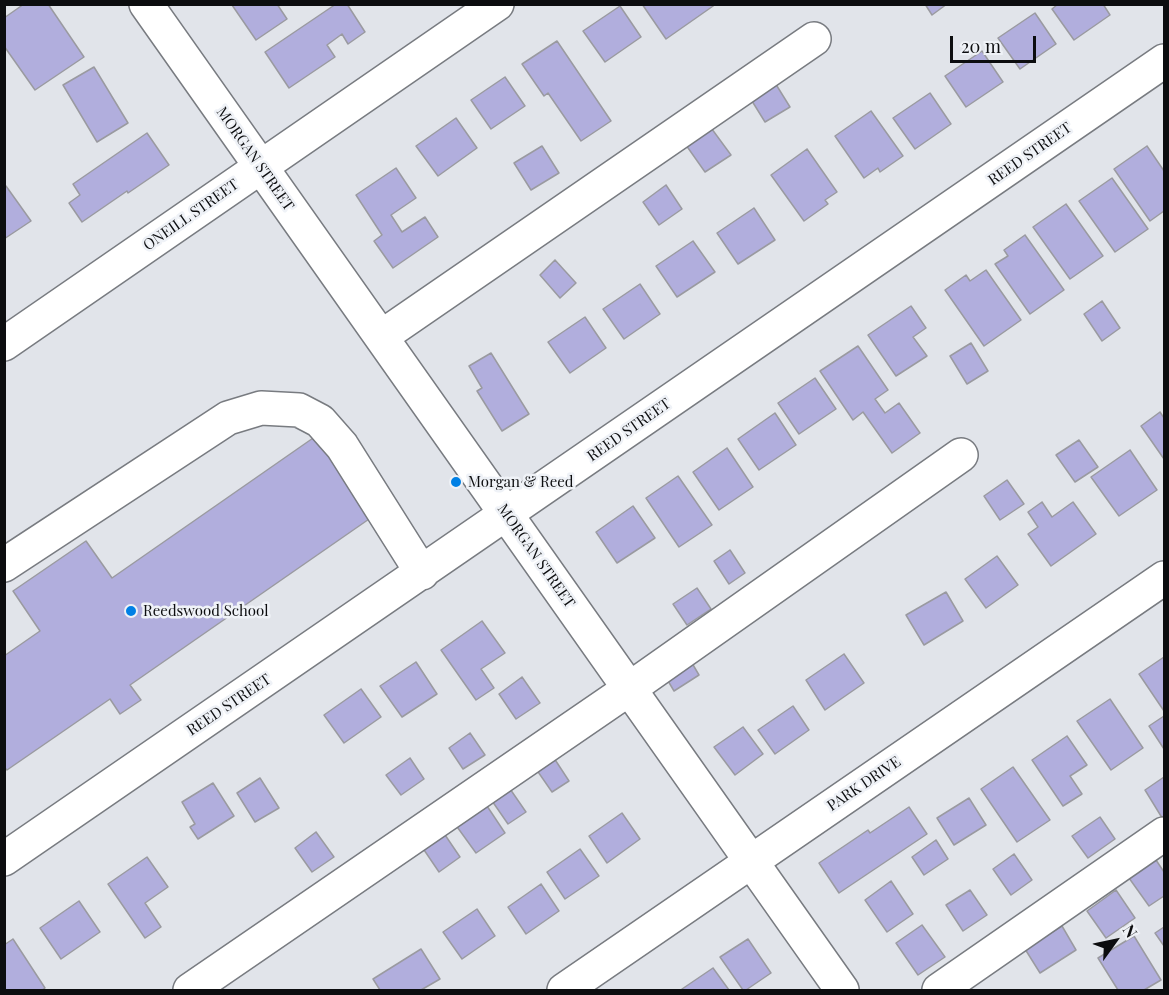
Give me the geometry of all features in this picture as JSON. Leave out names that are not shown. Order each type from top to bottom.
[{"type":"street","name":"MORGAN STREET","points":[[146,4],[842,990]]},
{"type":"street","name":"ONEILL STREET","points":[[4,344],[497,4]]},
{"type":"street","points":[[381,337],[814,39]]},
{"type":"street","name":"REED STREET","points":[[4,859],[1164,61]]},
{"type":"street","points":[[4,565],[228,418],[261,408],[299,410],[320,421],[342,446],[422,573]]},
{"type":"street","points":[[190,990],[629,689],[961,455]]},
{"type":"street","name":"PARK DRIVE","points":[[564,990],[1164,578]]},
{"type":"street","points":[[939,990],[1164,834]]},
{"type":"building","points":[[24,4],[48,4],[84,57],[35,90],[4,46],[4,18]]},
{"type":"building","points":[[233,4],[277,4],[287,19],[256,40]]},
{"type":"building","points":[[336,4],[347,4],[365,32],[348,44],[342,34],[327,45],[335,57],[289,88],[265,52]]},
{"type":"building","points":[[642,4],[716,4],[666,39]]},
{"type":"building","points":[[925,4],[947,4],[932,15]]},
{"type":"building","points":[[1058,4],[1103,4],[1110,15],[1074,40],[1052,9]]},
{"type":"building","points":[[620,6],[641,37],[605,62],[583,31]]},
{"type":"building","points":[[1035,13],[1056,44],[1020,69],[998,38]]},
{"type":"building","points":[[557,41],[611,121],[581,141],[548,93],[544,96],[522,64]]},
{"type":"building","points":[[982,51],[1003,82],[966,107],[945,76]]},
{"type":"building","points":[[94,67],[128,123],[97,142],[63,85]]},
{"type":"building","points":[[505,77],[525,106],[491,129],[471,100]]},
{"type":"building","points":[[772,78],[790,107],[765,122],[747,93]]},
{"type":"building","points":[[930,93],[951,124],[915,149],[893,118]]},
{"type":"building","points":[[871,111],[903,156],[880,172],[878,168],[864,178],[835,136]]},
{"type":"building","points":[[456,118],[477,148],[438,176],[416,146]]},
{"type":"building","points":[[706,121],[731,155],[705,172],[681,138]]},
{"type":"building","points":[[147,133],[169,165],[82,222],[69,203],[80,195],[73,184]]},
{"type":"building","points":[[542,146],[559,173],[531,190],[514,163]]},
{"type":"building","points":[[1147,146],[1164,171],[1164,211],[1150,221],[1114,169]]},
{"type":"building","points":[[807,149],[837,192],[825,200],[828,204],[804,221],[771,175]]},
{"type":"building","points":[[396,168],[416,198],[391,215],[402,232],[425,217],[438,237],[393,268],[374,241],[382,235],[356,195]]},
{"type":"building","points":[[1112,178],[1148,229],[1115,252],[1079,201]]},
{"type":"building","points":[[666,185],[682,209],[659,225],[643,202]]},
{"type":"building","points":[[6,186],[31,221],[4,239],[4,187]]},
{"type":"building","points":[[1066,204],[1103,256],[1070,279],[1033,227]]},
{"type":"building","points":[[754,208],[775,240],[738,264],[717,233]]},
{"type":"building","points":[[1025,235],[1064,290],[1030,314],[995,264],[1008,256],[1004,250]]},
{"type":"building","points":[[693,241],[715,272],[677,297],[656,266]]},
{"type":"building","points":[[555,260],[576,283],[560,298],[540,275]]},
{"type":"building","points":[[986,270],[1021,320],[984,346],[945,290],[966,275],[970,281]]},
{"type":"building","points":[[640,284],[660,314],[624,339],[603,309]]},
{"type":"building","points":[[1102,301],[1120,328],[1102,341],[1084,314]]},
{"type":"building","points":[[911,306],[926,328],[913,337],[927,356],[896,376],[868,335]]},
{"type":"building","points":[[585,317],[606,348],[570,373],[548,342]]},
{"type":"building","points":[[971,343],[988,371],[967,384],[950,356]]},
{"type":"building","points":[[858,346],[888,390],[875,399],[885,413],[899,403],[920,433],[892,453],[863,412],[853,420],[820,371]]},
{"type":"building","points":[[491,353],[529,414],[502,431],[477,391],[482,388],[469,366]]},
{"type":"building","points":[[815,378],[836,409],[799,434],[778,403]]},
{"type":"building","points":[[1160,412],[1164,418],[1164,459],[1141,426]]},
{"type":"building","points":[[775,413],[796,445],[759,470],[738,439]]},
{"type":"building","name":"Reedswood School","points":[[316,436],[372,517],[130,685],[141,700],[120,714],[110,699],[7,770],[4,767],[4,656],[40,631],[13,591],[86,541],[112,578]]},
{"type":"building","points":[[1079,440],[1098,467],[1075,482],[1056,455]]},
{"type":"building","points":[[727,448],[753,487],[719,510],[693,472]]},
{"type":"building","points":[[1130,450],[1157,490],[1119,516],[1091,477]]},
{"type":"building","points":[[678,476],[712,525],[679,547],[646,498]]},
{"type":"building","points":[[1007,480],[1024,504],[1000,520],[984,496]]},
{"type":"building","points":[[1042,502],[1052,517],[1073,502],[1096,534],[1051,566],[1028,534],[1038,527],[1028,512]]},
{"type":"building","points":[[633,506],[655,538],[617,563],[596,532]]},
{"type":"building","points":[[730,550],[745,573],[729,584],[714,561]]},
{"type":"building","points":[[997,556],[1018,585],[986,608],[965,579]]},
{"type":"building","points":[[697,588],[711,609],[687,625],[673,604]]},
{"type":"building","points":[[946,592],[963,621],[924,645],[906,615]]},
{"type":"building","points":[[482,621],[505,653],[481,669],[494,688],[476,700],[441,650]]},
{"type":"building","points":[[844,654],[864,683],[825,710],[806,680]]},
{"type":"building","points":[[1164,657],[1164,711],[1139,674]]},
{"type":"building","points":[[689,658],[699,675],[674,691],[664,674]]},
{"type":"building","points":[[416,662],[437,694],[402,717],[380,686]]},
{"type":"building","points":[[522,677],[540,703],[516,719],[499,694]]},
{"type":"building","points":[[361,689],[381,717],[344,743],[324,715]]},
{"type":"building","points":[[1110,699],[1143,748],[1111,770],[1077,721]]},
{"type":"building","points":[[793,706],[809,730],[775,754],[758,730]]},
{"type":"building","points":[[1164,716],[1164,749],[1149,726]]},
{"type":"building","points":[[743,727],[763,754],[735,775],[714,747]]},
{"type":"building","points":[[470,733],[485,755],[463,769],[449,748]]},
{"type":"building","points":[[1067,736],[1087,765],[1070,776],[1082,794],[1063,806],[1032,760]]},
{"type":"building","points":[[552,755],[569,781],[552,792],[534,766]]},
{"type":"building","points":[[410,758],[424,779],[401,795],[386,775]]},
{"type":"building","points":[[1013,767],[1050,820],[1017,842],[981,789]]},
{"type":"building","points":[[1164,777],[1164,821],[1145,790]]},
{"type":"building","points":[[260,778],[279,808],[255,822],[237,793]]},
{"type":"building","points":[[213,783],[234,816],[198,839],[190,827],[195,824],[182,802]]},
{"type":"building","points":[[508,786],[526,812],[508,824],[490,798]]},
{"type":"building","points":[[969,798],[986,825],[954,845],[937,818]]},
{"type":"building","points":[[485,803],[505,833],[476,853],[455,824]]},
{"type":"building","points":[[909,807],[927,834],[839,893],[819,863],[868,830],[870,833]]},
{"type":"building","points":[[622,813],[640,839],[607,863],[589,836]]},
{"type":"building","points":[[1100,817],[1115,839],[1088,858],[1072,836]]},
{"type":"building","points":[[441,829],[460,857],[439,872],[420,844]]},
{"type":"building","points":[[316,832],[334,857],[312,872],[295,848]]},
{"type":"building","points":[[936,840],[948,859],[924,875],[912,857]]},
{"type":"building","points":[[580,849],[599,876],[565,899],[547,872]]},
{"type":"building","points":[[1014,854],[1032,880],[1011,895],[993,869]]},
{"type":"building","points":[[147,857],[168,887],[145,903],[161,927],[145,938],[108,884]]},
{"type":"building","points":[[1156,860],[1164,872],[1164,896],[1149,906],[1129,878]]},
{"type":"building","points":[[891,881],[913,914],[887,932],[865,900]]},
{"type":"building","points":[[541,884],[559,911],[526,934],[508,907]]},
{"type":"building","points":[[970,890],[987,915],[963,931],[946,905]]},
{"type":"building","points":[[1116,890],[1135,918],[1106,938],[1087,911]]},
{"type":"building","points":[[79,901],[100,932],[61,959],[40,928]]},
{"type":"building","points":[[477,909],[495,936],[462,959],[443,932]]},
{"type":"building","points":[[922,925],[945,957],[918,975],[896,943]]},
{"type":"building","points":[[1062,926],[1076,950],[1040,973],[1025,949]]},
{"type":"building","points":[[1164,927],[1164,946],[1155,933]]},
{"type":"building","points":[[1134,936],[1161,980],[1144,990],[1118,990],[1098,958]]},
{"type":"building","points":[[13,939],[45,988],[42,990],[4,990],[4,945]]},
{"type":"building","points":[[748,939],[771,973],[743,990],[720,957]]},
{"type":"building","points":[[421,949],[440,979],[421,990],[380,990],[373,979]]},
{"type":"building","points":[[713,968],[729,990],[682,989]]},
{"type":"place","name":"Morgan & Reed","points":[[456,482]]},
{"type":"place","name":"Reedswood School","points":[[131,611]]}]
